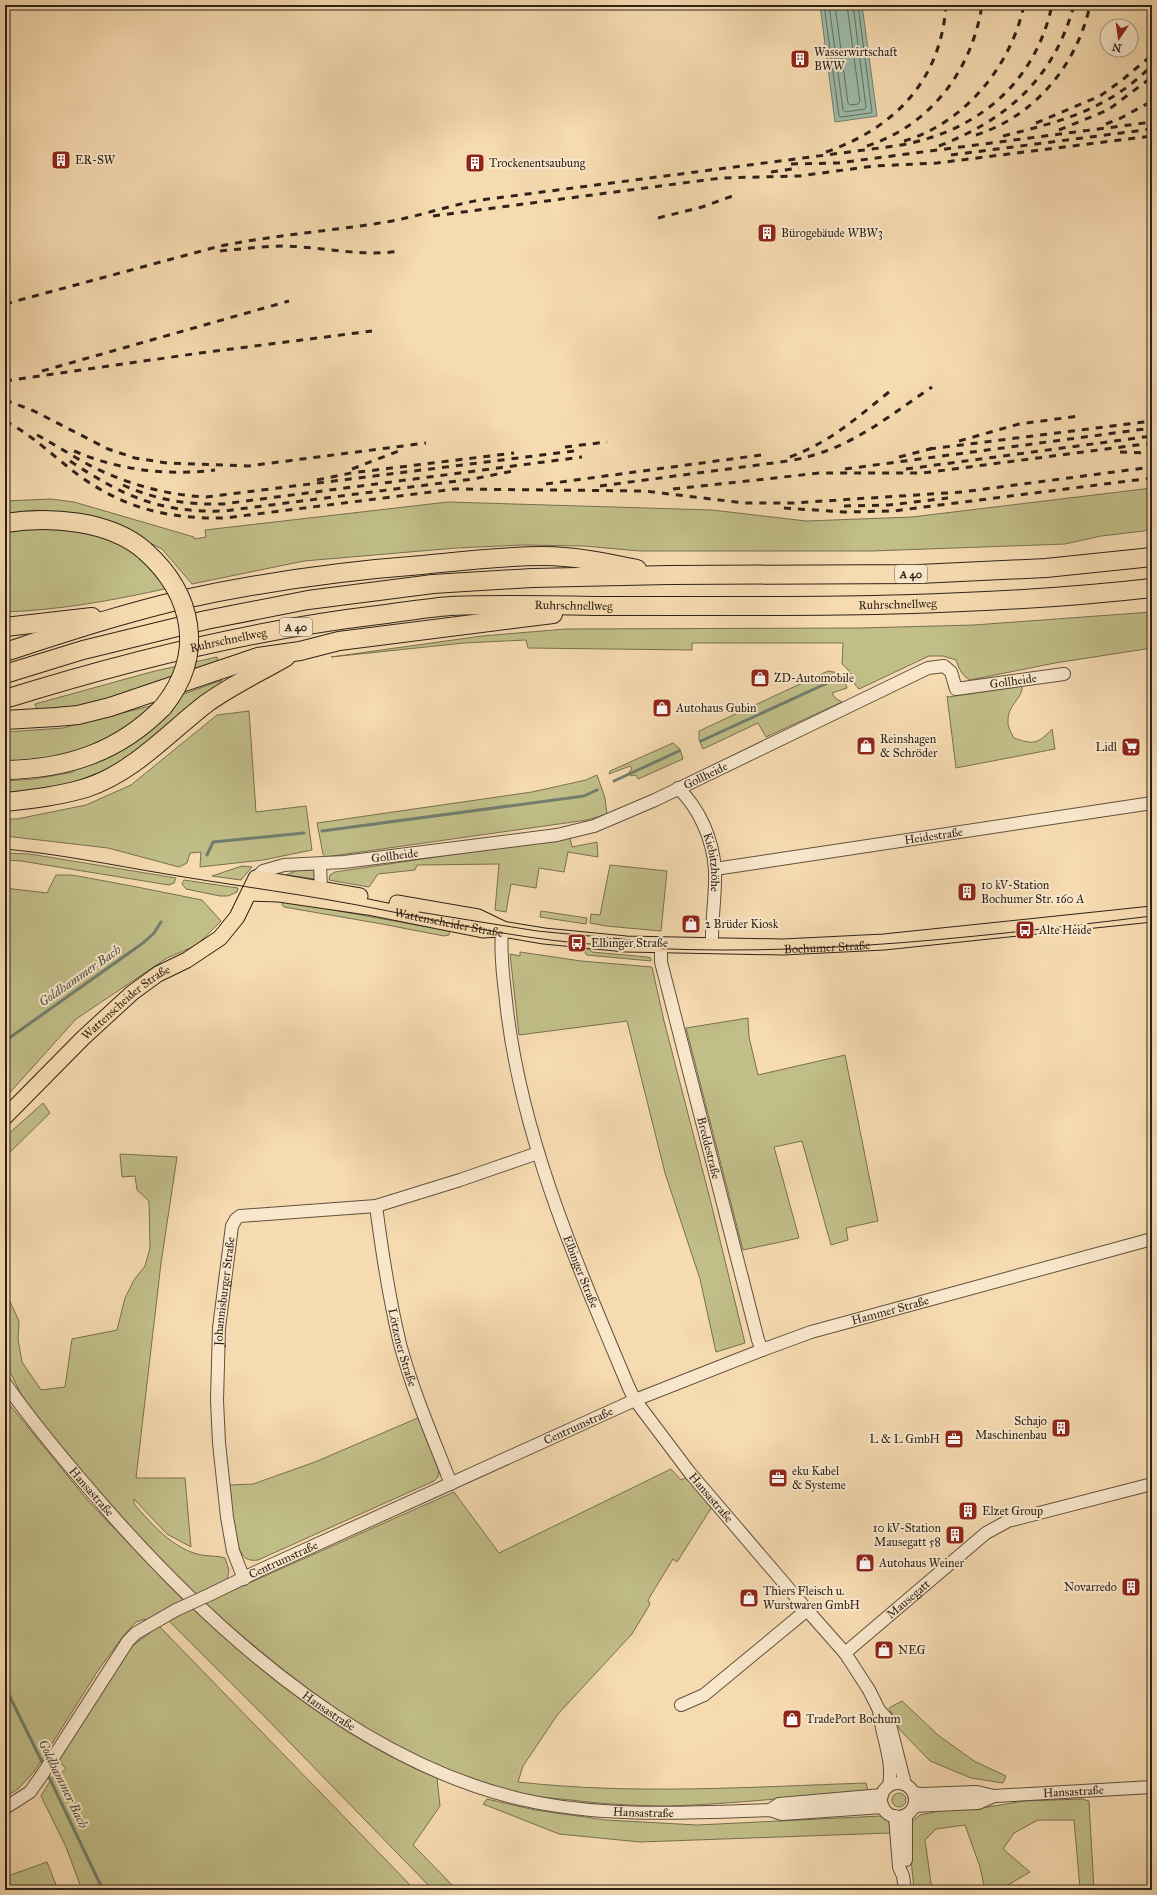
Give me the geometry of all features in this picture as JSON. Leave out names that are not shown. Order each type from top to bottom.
[{"type":"highway","points":[[5,523],[52,520],[82,524],[127,538],[145,551],[165,571],[173,582],[186,609],[189,642],[181,677],[170,698],[155,716],[130,735],[96,753],[62,765],[34,769],[5,770]]},
{"type":"highway","points":[[5,652],[126,615],[185,600],[272,583],[377,568],[488,558],[546,556],[593,560],[669,575]]},
{"type":"highway","name":"Ruhrschnellweg","points":[[5,674],[83,650],[206,620],[354,592],[456,582],[532,578],[669,575],[919,574],[1046,568],[1152,557]]},
{"type":"highway","name":"Ruhrschnellweg","points":[[5,699],[85,674],[198,646],[321,622],[450,606],[543,604],[595,606],[923,605],[1046,599],[1152,588]]},
{"type":"highway","points":[[5,720],[37,720],[78,715],[146,696],[258,657],[300,650],[339,641],[555,614],[595,606]]},
{"type":"highway","points":[[5,627],[88,617],[126,615]]},
{"type":"highway","points":[[5,802],[45,798],[87,788],[119,772],[149,750],[208,702],[248,678],[300,650]]},
{"type":"main road","name":"Wattenscheider Straße","points":[[5,1117],[83,1038],[132,993],[158,974],[187,960],[220,938],[237,917],[256,878],[478,917],[502,929]]},
{"type":"main road","name":"Wattenscheider Straße","points":[[249,894],[279,894],[368,907],[484,930],[502,929]]},
{"type":"main road","name":"Bochumer Straße","points":[[502,929],[580,940],[712,947],[790,947],[884,942],[1152,914]]},
{"type":"street","name":"Gollheide","points":[[256,878],[263,871],[274,868],[344,862],[557,834],[598,824],[678,788],[928,668],[944,666],[951,672],[956,689],[1064,674]]},
{"type":"street","name":"Kiebitzhöhe","points":[[678,788],[689,798],[699,815],[708,839],[715,869],[712,947]]},
{"type":"street","name":"Heidestraße","points":[[715,869],[1152,803]]},
{"type":"street","points":[[320,864],[321,889]]},
{"type":"street","name":"Elbinger Straße","points":[[502,929],[502,961],[513,1053],[527,1117],[564,1229],[612,1348],[635,1400]]},
{"type":"street","name":"Breddestraße","points":[[661,945],[661,962],[758,1340],[762,1350]]},
{"type":"street","name":"Johannisburger Straße","points":[[244,1579],[233,1551],[227,1517],[217,1400],[219,1328],[232,1226],[236,1219],[240,1216],[376,1206],[460,1180],[538,1153]]},
{"type":"street","name":"Lötzener Straße","points":[[376,1206],[383,1259],[400,1344],[423,1413],[451,1484]]},
{"type":"street","name":"Hammer Straße","points":[[635,1400],[811,1332],[1152,1239]]},
{"type":"street","name":"Hansastraße","points":[[5,1383],[64,1461],[152,1561],[242,1644],[337,1717],[404,1757],[438,1773],[519,1799],[566,1808],[614,1812],[669,1814],[770,1810],[782,1814],[883,1807],[886,1790],[891,1778],[888,1756],[880,1724],[879,1710]]},
{"type":"street","name":"Centrumstraße","points":[[5,1808],[30,1792],[122,1649],[136,1633],[176,1610],[635,1400]]},
{"type":"street","name":"Hansastraße","points":[[635,1400],[694,1477],[845,1653],[869,1690],[879,1710],[889,1721],[904,1784],[894,1783],[886,1790],[779,1804],[770,1810]]},
{"type":"street","name":"Mausegatt","points":[[845,1653],[986,1533],[1008,1521],[1152,1484]]},
{"type":"street","points":[[681,1705],[704,1695],[807,1610]]},
{"type":"street","points":[[904,1784],[914,1793],[905,1813],[899,1867],[903,1876],[904,1890]]},
{"type":"street","name":"Hansastraße","points":[[914,1793],[976,1792],[994,1796],[1152,1787]]},
{"type":"street","name":"Hansastraße","points":[[905,1813],[978,1803],[994,1796]]},
{"type":"street","points":[[883,1807],[886,1811],[905,1813]]},
{"type":"shaded area","points":[[1152,488],[1152,530],[1101,536],[1065,544],[872,551],[640,551],[584,546],[523,545],[456,548],[304,561],[192,584],[162,549],[113,524],[82,515],[35,510],[5,514],[5,501],[51,499],[74,502],[194,537],[194,539],[206,537],[205,530],[448,502],[712,510],[806,521],[912,517]]},
{"type":"shaded area","points":[[42,526],[80,530],[114,541],[130,549],[150,564],[169,588],[88,604],[5,612],[5,531]]},
{"type":"shaded area","points":[[1152,612],[1152,648],[1055,663],[970,680],[963,674],[956,660],[943,656],[929,656],[859,689],[846,667],[842,664],[843,643],[692,643],[692,650],[528,648],[526,640],[464,643],[331,657],[482,636],[566,629],[860,628],[974,625]]},
{"type":"shaded area","points":[[217,657],[218,661],[123,695],[88,705],[37,710],[35,704],[151,672]]},
{"type":"shaded area","points":[[828,671],[839,673],[843,677],[847,688],[832,693],[835,698],[842,702],[766,737],[758,723],[703,749],[699,740],[699,731]]},
{"type":"shaded area","points":[[222,680],[215,689],[155,740],[111,768],[60,787],[5,795],[5,781],[35,779],[73,772],[114,739],[62,757],[5,764],[5,732],[63,728],[154,705]]},
{"type":"shaded area","points":[[1022,686],[1022,690],[1008,717],[1008,725],[1011,733],[1014,738],[1026,742],[1035,742],[1043,738],[1052,729],[1055,749],[956,768],[947,696],[949,697]]},
{"type":"shaded area","points":[[249,711],[256,812],[306,806],[312,850],[263,860],[200,867],[201,852],[190,853],[187,863],[179,867],[108,848],[5,836],[5,819],[17,819],[86,805],[131,785],[217,715]]},
{"type":"shaded area","points":[[673,743],[680,749],[683,759],[638,779],[636,775],[631,776],[629,772],[632,769],[630,766],[609,774],[610,771]]},
{"type":"shaded area","points":[[597,775],[605,798],[607,814],[587,820],[325,857],[323,854],[317,823],[532,792],[586,780]]},
{"type":"shaded area","points":[[570,838],[572,847],[597,842],[598,857],[568,852],[564,872],[539,868],[536,888],[511,884],[506,912],[495,910],[499,864],[417,865],[415,870],[378,874],[369,887],[329,880],[330,875],[335,872]]},
{"type":"shaded area","points":[[5,853],[30,854],[176,878],[174,883],[169,885],[21,861],[5,860]]},
{"type":"shaded area","points":[[610,865],[667,871],[661,931],[590,923],[591,914],[600,915]]},
{"type":"shaded area","points":[[242,866],[252,867],[241,880],[212,876]]},
{"type":"shaded area","points":[[298,870],[314,870],[315,879],[286,875]]},
{"type":"shaded area","points":[[56,875],[72,875],[202,900],[221,921],[197,945],[167,958],[76,1019],[5,1098],[5,888],[47,893]]},
{"type":"shaded area","points":[[184,880],[238,888],[237,892],[228,896],[220,896],[186,889],[182,884]]},
{"type":"shaded area","points":[[283,901],[450,931],[449,935],[444,936],[284,907],[282,905]]},
{"type":"shaded area","points":[[541,911],[587,918],[586,924],[540,917]]},
{"type":"shaded area","points":[[585,949],[589,949],[592,952],[647,957],[651,958],[651,961],[587,955],[585,953]]},
{"type":"shaded area","points":[[520,952],[581,961],[652,967],[664,1021],[745,1343],[716,1352],[700,1279],[665,1173],[627,1021],[519,1035],[510,954],[520,956]]},
{"type":"shaded area","points":[[748,1018],[749,1037],[758,1075],[845,1055],[878,1221],[846,1228],[848,1240],[831,1245],[802,1141],[774,1147],[799,1238],[743,1250],[686,1028]]},
{"type":"shaded area","points":[[43,1103],[50,1113],[5,1157],[5,1137]]},
{"type":"shaded area","points":[[120,1154],[177,1157],[161,1263],[136,1478],[185,1478],[191,1547],[167,1534],[134,1499],[134,1504],[162,1534],[178,1546],[200,1555],[225,1558],[229,1570],[227,1580],[196,1594],[147,1547],[61,1449],[22,1396],[5,1362],[5,1291],[19,1321],[18,1339],[22,1362],[41,1390],[65,1387],[72,1339],[117,1330],[125,1298],[134,1280],[145,1266],[150,1248],[149,1201],[137,1190],[135,1176],[122,1177]]},
{"type":"shaded area","points":[[5,1399],[89,1502],[184,1601],[148,1621],[146,1619],[136,1622],[124,1635],[99,1669],[34,1772],[18,1789],[5,1797]]},
{"type":"shaded area","points":[[420,1417],[439,1465],[438,1477],[434,1481],[258,1560],[249,1560],[243,1556],[236,1540],[234,1530],[229,1485],[253,1484],[315,1462]]},
{"type":"shaded area","points":[[671,1469],[681,1480],[685,1478],[715,1502],[677,1562],[673,1559],[648,1600],[650,1604],[632,1634],[558,1714],[523,1766],[518,1782],[562,1786],[648,1789],[736,1788],[866,1783],[868,1791],[744,1802],[669,1806],[608,1804],[514,1793],[470,1780],[427,1762],[387,1741],[348,1717],[311,1690],[274,1662],[204,1603],[454,1492],[499,1553]]},
{"type":"shaded area","points":[[193,1608],[323,1713],[362,1739],[437,1778],[440,1806],[413,1845],[457,1890],[433,1890],[264,1716],[169,1621]]},
{"type":"shaded area","points":[[159,1626],[415,1890],[82,1890],[66,1847],[41,1796],[57,1770],[61,1774],[66,1768],[58,1761],[128,1649]]},
{"type":"shaded area","points":[[902,1701],[938,1735],[974,1761],[1006,1776],[1003,1783],[971,1778],[930,1761],[900,1730],[889,1708]]},
{"type":"shaded area","points":[[896,1793],[902,1793],[906,1797],[906,1803],[902,1807],[896,1807],[892,1803],[892,1797]]},
{"type":"shaded area","points":[[487,1799],[535,1810],[606,1820],[697,1825],[881,1816],[889,1821],[890,1833],[640,1842],[559,1834],[483,1804]]},
{"type":"shaded area","points":[[1082,1799],[1089,1801],[1094,1890],[1082,1890],[1080,1888],[1074,1820],[1038,1820],[1014,1833],[1003,1849],[1030,1872],[1003,1888],[984,1886],[980,1867],[965,1825],[936,1829],[925,1840],[932,1890],[914,1890],[910,1848],[910,1823],[920,1815],[944,1810],[982,1808],[1024,1801]]},
{"type":"shaded area","points":[[47,1862],[58,1890],[5,1890],[5,1877]]},
{"type":"water","points":[[820,5],[862,5],[877,116],[835,122]]},
{"type":"waterway","points":[[701,741],[836,679]]},
{"type":"waterway","points":[[614,781],[679,751]]},
{"type":"waterway","points":[[322,831],[584,796],[597,790]]},
{"type":"waterway","points":[[207,855],[213,842],[304,833]]},
{"type":"waterway","name":"Goldhammer Bach","points":[[5,1041],[143,943],[154,933],[161,922]]},
{"type":"waterway","name":"Goldhammer Bach","points":[[5,1687],[44,1766]]},
{"type":"waterway","name":"Goldhammer Bach","points":[[47,1773],[103,1890]]},
{"type":"tram line","points":[[5,849],[65,857],[325,899],[478,929],[528,937],[578,943],[650,948],[722,950],[794,949],[866,945],[1009,933],[1152,916]]},
{"type":"tram line","points":[[419,912],[537,931],[653,942]]},
{"type":"railway","points":[[826,152],[851,142],[873,129],[893,115],[910,98],[924,78],[935,56],[942,32],[946,5]]},
{"type":"railway","points":[[867,146],[890,137],[911,124],[929,109],[945,92],[958,73],[969,52],[977,29],[982,5]]},
{"type":"railway","points":[[904,141],[947,121],[982,89],[996,70],[1008,49],[1018,28],[1024,5]]},
{"type":"railway","points":[[5,304],[220,246],[241,242],[386,222],[481,200],[895,146],[924,140],[950,130],[975,117],[997,101],[1016,82],[1031,59],[1044,34],[1052,5]]},
{"type":"railway","points":[[939,146],[986,123],[1007,109],[1025,93],[1041,75],[1054,54],[1065,31],[1074,5]]},
{"type":"railway","points":[[976,135],[1017,115],[1035,101],[1050,85],[1064,67],[1075,48],[1084,27],[1090,5]]},
{"type":"railway","points":[[1036,123],[1100,96],[1121,81],[1152,55]]},
{"type":"railway","points":[[1003,136],[1044,125],[1083,112],[1119,93],[1152,65]]},
{"type":"railway","points":[[1059,130],[1108,110],[1152,77]]},
{"type":"railway","points":[[1106,124],[1121,118],[1152,101]]},
{"type":"railway","points":[[791,164],[838,163],[1152,122]]},
{"type":"railway","points":[[951,155],[1152,129]]},
{"type":"railway","points":[[433,216],[721,178],[799,176],[874,166],[937,163],[1152,136]]},
{"type":"railway","points":[[771,172],[799,168]]},
{"type":"railway","points":[[658,218],[702,207],[738,194]]},
{"type":"railway","points":[[220,251],[284,246],[371,253],[401,251]]},
{"type":"railway","points":[[42,371],[289,301]]},
{"type":"railway","points":[[5,381],[200,353],[372,331]]},
{"type":"railway","points":[[600,486],[788,461],[809,456],[829,450],[864,433],[932,387]]},
{"type":"railway","points":[[790,457],[831,437],[889,392]]},
{"type":"railway","points":[[5,400],[34,411],[108,449],[135,458],[167,463],[248,466],[426,443]]},
{"type":"railway","points":[[959,441],[1019,424],[1079,416]]},
{"type":"railway","points":[[5,421],[35,440],[81,477],[115,497],[149,510],[186,517],[205,518],[225,518],[455,489],[645,491],[744,503],[793,503],[962,492],[1152,467]]},
{"type":"railway","points":[[929,449],[1152,421]]},
{"type":"railway","points":[[845,469],[1152,428]]},
{"type":"railway","points":[[37,435],[95,468],[122,479],[149,488],[177,494],[206,497],[574,451]]},
{"type":"railway","points":[[906,469],[1152,436]]},
{"type":"railway","points":[[565,447],[607,442]]},
{"type":"railway","points":[[673,489],[820,473],[923,473],[1152,443]]},
{"type":"railway","points":[[899,457],[934,448]]},
{"type":"railway","points":[[352,469],[404,449]]},
{"type":"railway","points":[[74,451],[108,463],[143,470],[161,472],[197,472],[215,470]]},
{"type":"railway","points":[[1120,452],[1152,453]]},
{"type":"railway","points":[[317,480],[351,473],[514,453]]},
{"type":"railway","points":[[546,484],[761,455]]},
{"type":"railway","points":[[123,485],[160,498],[197,504],[223,504],[582,457]]},
{"type":"railway","points":[[70,461],[107,484],[142,500],[180,509],[201,511],[224,511],[473,479],[518,470]]},
{"type":"railway","points":[[784,508],[844,512],[893,511],[1152,478]]},
{"type":"railway","points":[[844,506],[889,505],[948,498]]},
{"type":"place","name":"Wasserwirtschaft BWW","points":[[800,59]]},
{"type":"place","name":"ER-SW","points":[[61,160]]},
{"type":"place","name":"Trockenentsaubung","points":[[475,163]]},
{"type":"place","name":"Bürogebäude WBW3","points":[[767,233]]},
{"type":"place","name":"ZD-Automobile","points":[[760,678]]},
{"type":"place","name":"Autohaus Gubin","points":[[662,708]]},
{"type":"place","name":"Reinshagen & Schröder","points":[[866,746]]},
{"type":"place","name":"Lidl","points":[[1131,747]]},
{"type":"place","name":"10 kV-Station Bochumer Str. 160 A","points":[[967,892]]},
{"type":"place","name":"2 Brüder Kiosk","points":[[691,924]]},
{"type":"place","name":"Alte Heide","points":[[1025,930]]},
{"type":"place","name":"Elbinger Straße","points":[[577,943]]},
{"type":"place","name":"Schajo Maschinenbau","points":[[1061,1428]]},
{"type":"place","name":"L & L GmbH","points":[[954,1439]]},
{"type":"place","name":"eku Kabel & Systeme","points":[[778,1478]]},
{"type":"place","name":"Elzet Group","points":[[968,1511]]},
{"type":"place","name":"10 kV-Station Mausegatt 58","points":[[955,1535]]},
{"type":"place","name":"Autohaus Weiner","points":[[865,1563]]},
{"type":"place","name":"Novarredo","points":[[1131,1587]]},
{"type":"place","name":"Thiers Fleisch u. Wurstwaren GmbH","points":[[749,1598]]},
{"type":"place","name":"NEG","points":[[884,1650]]},
{"type":"place","name":"TradePort Bochum","points":[[792,1719]]}]
